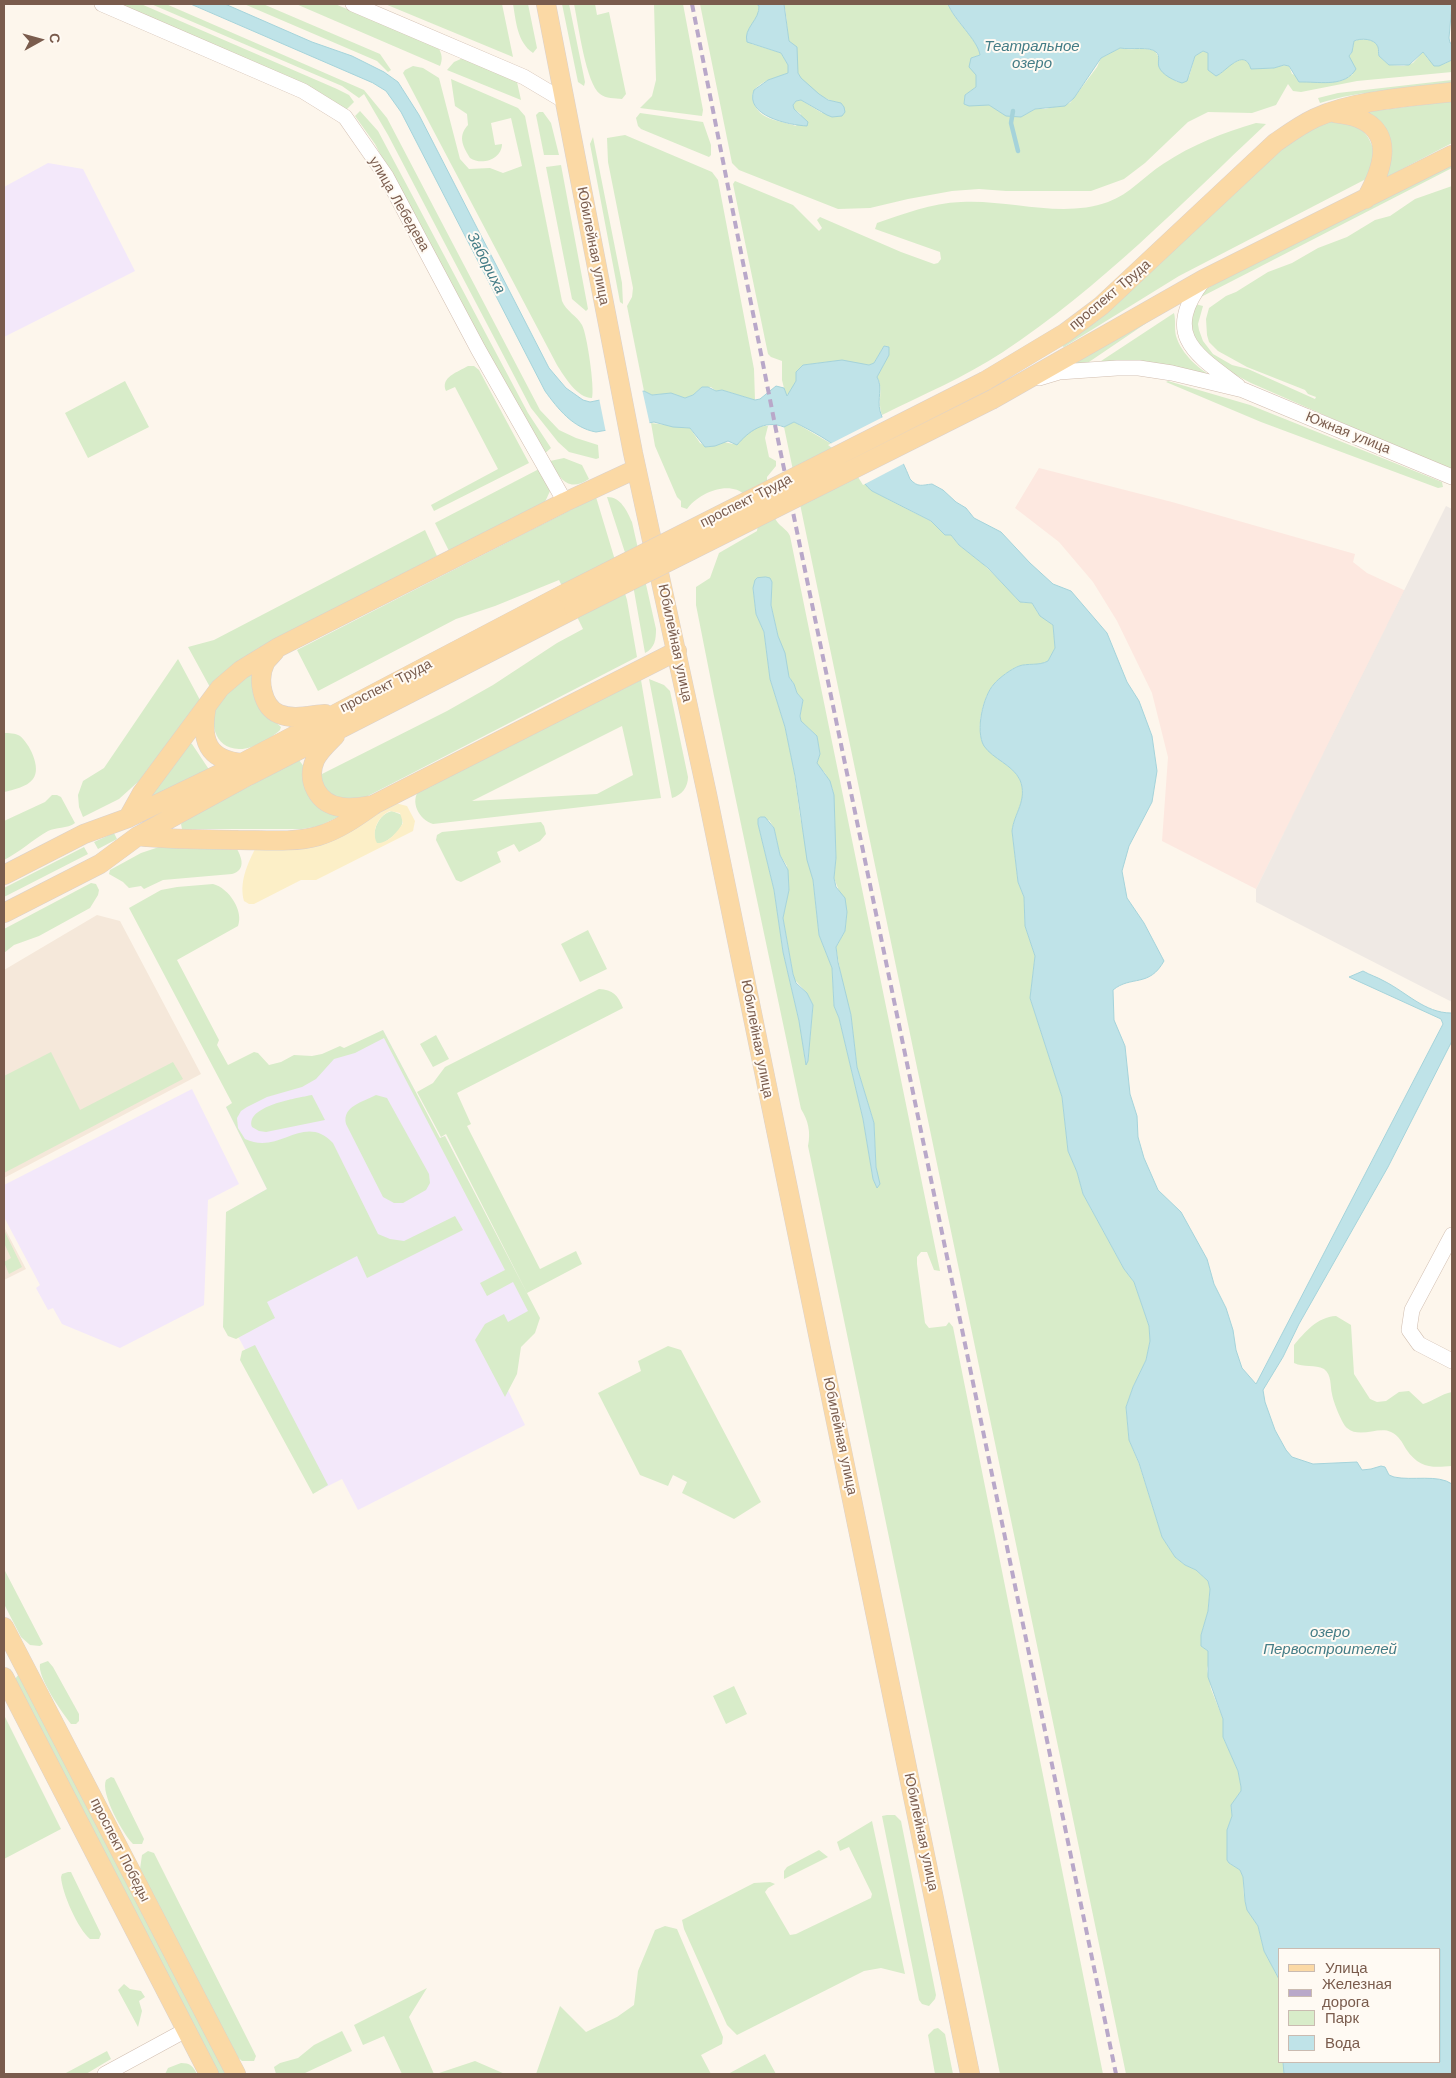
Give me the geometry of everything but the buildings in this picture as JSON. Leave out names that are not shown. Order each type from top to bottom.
[{"type":"main road","name":"Юбилейная улица","points":[[546,4],[636,469],[677,652],[970,2074]]},
{"type":"main road","name":"проспект Труда","points":[[4,875],[84,834],[128,818],[242,763],[338,721],[570,601],[985,380],[1065,333],[1101,306],[1275,143],[1315,118],[1332,112],[1392,99],[1452,92]]},
{"type":"main road","points":[[1332,112],[1363,120],[1377,132],[1383,162],[1379,175],[1366,199]]},
{"type":"main road","name":"проспект Труда","points":[[570,601],[993,399],[1204,279],[1452,155]]},
{"type":"main road","points":[[636,469],[565,502],[277,648],[229,678],[142,793],[128,818],[138,836],[163,839],[303,838],[328,832],[358,816],[375,804],[677,652]]},
{"type":"main road","points":[[277,648],[265,663],[261,676],[265,698],[271,708],[279,714],[290,717],[338,721],[312,768],[313,784],[316,792],[328,803],[341,807],[354,808],[375,804]]},
{"type":"main road","points":[[206,709],[204,735],[210,748],[223,760],[242,763]]},
{"type":"main road","name":"проспект Труда","points":[[4,913],[100,864],[138,836],[248,776],[338,721]]},
{"type":"main road","name":"проспект Победы","points":[[4,1627],[236,2074]]},
{"type":"main road","name":"проспект Победы","points":[[4,1678],[209,2074]]},
{"type":"street","name":"улица Лебедева","points":[[102,4],[303,91],[345,117],[386,176],[478,349],[565,502]]},
{"type":"street","points":[[353,4],[524,77],[566,102]]},
{"type":"street","points":[[1204,279],[1192,295],[1187,307],[1184,323],[1186,337],[1193,350],[1202,359],[1244,390]]},
{"type":"street","points":[[1023,382],[1059,372],[1140,368],[1172,373],[1244,390]]},
{"type":"street","name":"Южная улица","points":[[1244,390],[1452,476]]},
{"type":"street","points":[[1452,1235],[1412,1310],[1409,1330],[1420,1344],[1452,1361]]},
{"type":"street","points":[[105,2074],[186,2030]]},
{"type":"shaded area","points":[[48,163],[83,169],[135,271],[4,337],[4,187]]},
{"type":"shaded area","points":[[1039,468],[1172,502],[1355,554],[1353,562],[1367,573],[1406,591],[1256,889],[1162,841],[1168,757],[1152,693],[1117,621],[1093,582],[1059,542],[1015,508]]},
{"type":"shaded area","points":[[1446,506],[1452,509],[1452,1002],[1256,902],[1256,889]]},
{"type":"shaded area","points":[[97,915],[120,921],[201,1074],[4,1178],[4,970]]},
{"type":"shaded area","points":[[383,1030],[440,1138],[445,1136],[537,1315],[501,1376],[525,1425],[358,1510],[342,1479],[320,1490],[225,1312],[254,1196],[267,1189],[226,1107]]},
{"type":"shaded area","points":[[192,1089],[239,1184],[208,1200],[204,1305],[120,1348],[62,1324],[53,1308],[48,1310],[36,1288],[40,1285],[4,1217],[4,1185]]},
{"type":"shaded area","points":[[4,1227],[26,1269],[4,1280]]},
{"type":"green space","points":[[119,4],[141,4],[337,89],[349,95],[354,102],[346,110]]},
{"type":"green space","points":[[151,4],[166,4],[364,90],[387,118],[540,410],[559,430],[598,445],[599,458],[596,459],[569,452],[558,442],[531,408],[388,135],[364,94],[359,98],[342,86]]},
{"type":"green space","points":[[244,4],[263,4],[380,54],[391,70],[388,72],[377,61]]},
{"type":"green space","points":[[296,4],[335,4],[438,47],[442,57],[440,66]]},
{"type":"green space","points":[[385,4],[502,4],[513,57]]},
{"type":"green space","points":[[513,4],[528,4],[537,48],[533,53],[520,37]]},
{"type":"green space","points":[[562,4],[569,4],[585,82],[584,86],[578,82]]},
{"type":"green space","points":[[574,4],[595,4],[597,15],[609,12],[626,94],[622,99],[605,97],[595,88],[580,38]]},
{"type":"green space","points":[[654,4],[683,4],[703,110],[702,116],[640,108],[652,96],[656,80]]},
{"type":"green space","points":[[700,4],[756,4],[759,6],[758,15],[749,29],[752,44],[781,53],[788,65],[788,73],[767,81],[756,88],[753,95],[754,102],[757,109],[766,117],[796,126],[801,114],[794,109],[793,105],[796,101],[801,100],[822,113],[837,102],[826,99],[815,92],[799,75],[793,44],[789,42],[784,4],[948,4],[975,43],[980,55],[971,58],[976,75],[976,87],[965,95],[964,104],[989,105],[1002,113],[1021,117],[1035,109],[1045,109],[1070,103],[1097,67],[1101,58],[1120,48],[1155,51],[1159,58],[1159,67],[1177,82],[1189,77],[1195,56],[1203,51],[1208,53],[1208,70],[1220,74],[1227,66],[1242,59],[1264,68],[1289,66],[1292,74],[1316,81],[1339,81],[1353,74],[1349,57],[1354,41],[1360,39],[1374,42],[1378,48],[1379,56],[1389,65],[1404,66],[1413,63],[1423,52],[1428,59],[1444,64],[1452,60],[1452,72],[1357,81],[1301,92],[1293,91],[1288,84],[1276,105],[1252,113],[1208,112],[1188,122],[1145,163],[1124,179],[1091,191],[1006,191],[979,189],[952,191],[870,208],[838,209],[739,170],[732,163]]},
{"type":"green space","points":[[463,58],[517,82],[521,100],[447,70],[454,62]]},
{"type":"green space","points":[[413,66],[423,68],[439,78],[460,159],[469,169],[490,168],[503,173],[522,166],[511,118],[491,123],[495,145],[502,144],[499,154],[491,160],[485,161],[470,158],[462,141],[463,133],[468,125],[467,114],[455,106],[451,79],[518,108],[525,116],[562,301],[584,330],[591,373],[592,398],[586,397],[576,390],[557,365],[403,73]]},
{"type":"green space","points":[[1452,80],[1452,85],[1352,95],[1320,103],[1318,98],[1338,93]]},
{"type":"green space","points":[[1452,101],[1452,143],[1385,178],[1389,150],[1383,135],[1366,112]]},
{"type":"green space","points":[[360,111],[378,131],[528,413],[551,448],[542,456],[538,457],[375,144],[355,116]]},
{"type":"green space","points":[[539,112],[543,112],[551,123],[559,155],[544,155],[536,115]]},
{"type":"green space","points":[[640,113],[703,122],[711,145],[711,155],[709,157],[641,129],[636,118]]},
{"type":"green space","points":[[1334,121],[1352,124],[1359,128],[1364,132],[1372,145],[1376,162],[1366,179],[1179,276],[1064,347],[1062,346],[1101,318],[1288,143],[1319,123]]},
{"type":"green space","points":[[1256,123],[1266,124],[1107,273],[1039,327],[989,361],[959,378],[882,415],[880,385],[877,377],[885,362],[889,347],[884,346],[874,363],[869,365],[837,361],[803,365],[794,386],[786,396],[782,380],[782,361],[768,354],[733,184],[735,181],[793,205],[819,231],[822,228],[817,220],[820,217],[934,264],[938,263],[941,259],[940,252],[875,229],[877,223],[918,209],[939,204],[961,202],[998,203],[1053,209],[1090,207],[1116,199],[1174,157],[1197,145]]},
{"type":"green space","points":[[625,135],[712,172],[718,180],[754,369],[755,400],[722,390],[716,391],[711,387],[702,387],[693,395],[685,398],[673,394],[652,395],[644,391],[627,306],[632,297],[633,288],[608,162],[607,138]]},
{"type":"green space","points":[[593,137],[622,283],[623,304],[620,302],[590,144]]},
{"type":"green space","points":[[1452,162],[1452,168],[1199,298],[1205,290],[1215,284]]},
{"type":"green space","points":[[561,165],[588,309],[586,311],[572,299],[546,167]]},
{"type":"green space","points":[[1452,186],[1452,471],[1251,383],[1213,363],[1197,347],[1191,325],[1195,304],[1203,306],[1198,324],[1199,330],[1203,341],[1213,354],[1232,365],[1248,369],[1315,399],[1316,397],[1308,394],[1305,390],[1247,367],[1218,351],[1209,342],[1207,335],[1206,319],[1209,308],[1268,272],[1292,263],[1318,248],[1347,237],[1375,220],[1390,216],[1415,199]]},
{"type":"green space","points":[[1176,303],[1086,364],[1072,365]]},
{"type":"green space","points":[[1174,313],[1176,336],[1182,349],[1197,366],[1216,379],[1098,363]]},
{"type":"green space","points":[[468,366],[474,366],[479,370],[529,463],[434,511],[431,505],[498,469],[455,387],[446,391],[445,386],[448,379]]},
{"type":"green space","points":[[125,381],[149,427],[88,458],[65,413]]},
{"type":"green space","points":[[1166,382],[1250,405],[1442,482],[1443,487],[1438,488],[1261,422]]},
{"type":"green space","points":[[794,422],[830,443],[847,456],[872,491],[938,525],[943,532],[951,535],[959,545],[982,563],[1016,598],[1024,603],[1032,603],[1038,613],[1053,625],[1055,648],[1048,661],[1015,667],[999,679],[990,690],[981,716],[981,734],[987,749],[1014,771],[1022,787],[1022,800],[1012,831],[1018,882],[1024,897],[1025,926],[1035,956],[1030,998],[1062,1097],[1068,1151],[1077,1172],[1083,1194],[1124,1269],[1134,1282],[1149,1326],[1150,1341],[1146,1360],[1126,1407],[1129,1440],[1139,1464],[1162,1537],[1175,1557],[1185,1565],[1196,1570],[1208,1581],[1210,1589],[1208,1611],[1201,1635],[1201,1646],[1208,1651],[1209,1662],[1207,1669],[1211,1689],[1223,1719],[1223,1737],[1238,1771],[1241,1787],[1241,1791],[1231,1806],[1232,1816],[1227,1830],[1229,1863],[1240,1870],[1243,1877],[1247,1909],[1258,1926],[1264,1951],[1278,1977],[1278,2063],[1283,2063],[1284,2074],[1126,2074],[784,427]]},
{"type":"green space","points":[[651,423],[690,428],[700,443],[708,447],[724,442],[733,444],[739,442],[751,430],[768,426],[765,438],[769,457],[776,461],[776,466],[767,477],[770,502],[776,520],[790,536],[940,1271],[934,1270],[927,1252],[921,1252],[917,1257],[925,1323],[929,1328],[946,1326],[949,1322],[953,1327],[1103,2074],[1000,2074],[808,1146],[808,1126],[801,1109],[696,605],[696,587],[710,578],[719,553],[757,531],[757,520],[745,495],[731,488],[714,490],[698,498],[687,509],[681,507],[681,501],[677,497],[655,446]],"holes":[[[772,582],[771,605],[778,636],[789,677],[803,700],[801,721],[817,736],[820,754],[817,763],[825,773],[833,790],[836,858],[834,878],[847,912],[845,931],[836,947],[844,992],[851,1015],[857,1067],[874,1123],[877,1187],[873,1179],[863,1119],[839,1018],[834,1006],[832,968],[819,935],[813,880],[785,727],[770,679],[764,632],[756,614],[753,588]],[[769,820],[774,828],[780,855],[787,866],[789,890],[783,918],[794,979],[807,993],[813,1005],[808,1061],[805,1061],[801,1030],[783,952],[774,890],[758,824]]]},
{"type":"green space","points":[[564,458],[582,465],[589,479],[575,484],[565,482],[550,461]]},
{"type":"green space","points":[[539,469],[550,491],[545,502],[449,551],[435,523]]},
{"type":"green space","points":[[596,497],[627,600],[637,657],[364,798],[353,802],[324,794],[320,775],[447,711],[583,629],[559,580],[495,606],[456,619],[318,691],[297,650]]},
{"type":"green space","points":[[607,497],[620,502],[626,509],[632,522],[656,629],[654,643],[651,649],[645,653],[630,568]]},
{"type":"green space","points":[[425,530],[437,556],[256,650],[211,689],[188,647],[214,640]]},
{"type":"green space","points":[[178,659],[200,700],[139,781],[119,799],[83,817],[79,807],[78,795],[83,781],[104,768]]},
{"type":"green space","points":[[255,668],[269,716],[281,727],[272,736],[255,746],[244,749],[230,747],[223,744],[215,732],[215,709],[224,694]]},
{"type":"green space","points":[[649,679],[664,685],[670,691],[688,777],[684,790],[672,798]]},
{"type":"green space","points":[[641,680],[661,798],[433,824],[424,819],[417,809],[415,799],[420,789]],"holes":[[[622,726],[633,775],[597,794],[472,801]]]},
{"type":"green space","points":[[4,733],[16,734],[24,739],[33,756],[36,769],[33,779],[27,784],[4,792]]},
{"type":"green space","points":[[190,743],[210,771],[153,798],[152,795]]},
{"type":"green space","points":[[299,760],[339,815],[338,817],[319,826],[302,829],[182,829],[181,824],[185,820]]},
{"type":"green space","points":[[52,795],[61,797],[75,823],[48,831],[4,860],[4,821],[45,802]]},
{"type":"green space","points":[[392,811],[402,815],[403,820],[400,828],[382,844],[376,843],[375,828],[377,824],[383,816]]},
{"type":"green space","points":[[541,822],[546,834],[540,841],[519,852],[514,844],[497,852],[501,862],[461,882],[456,880],[436,840],[437,835],[442,832]]},
{"type":"green space","points":[[114,833],[117,839],[98,849],[94,842]]},
{"type":"green space","points":[[162,846],[237,849],[242,863],[239,870],[232,874],[163,880],[144,889],[141,886],[129,888],[109,874],[110,870],[141,853]]},
{"type":"green space","points":[[84,847],[88,854],[4,897],[4,888]]},
{"type":"green space","points":[[91,883],[96,884],[99,890],[90,908],[39,936],[14,945],[4,953],[4,929]]},
{"type":"green space","points":[[213,884],[224,890],[234,901],[239,914],[238,926],[177,960],[219,1040],[217,1045],[228,1065],[254,1052],[258,1053],[269,1065],[281,1062],[294,1055],[312,1056],[322,1054],[340,1046],[344,1048],[383,1030],[440,1138],[445,1136],[540,1318],[535,1333],[521,1347],[517,1374],[505,1397],[475,1340],[485,1324],[504,1314],[508,1322],[528,1311],[513,1282],[487,1296],[480,1283],[505,1270],[384,1038],[355,1053],[334,1059],[316,1079],[302,1087],[267,1097],[247,1107],[241,1111],[237,1118],[238,1128],[245,1139],[258,1143],[312,1132],[322,1135],[333,1143],[378,1234],[390,1239],[404,1241],[455,1216],[463,1230],[367,1278],[357,1256],[267,1302],[275,1318],[236,1339],[228,1336],[223,1327],[226,1212],[267,1189],[226,1107],[232,1103],[129,908],[161,890]]},
{"type":"green space","points":[[588,930],[607,969],[580,982],[561,944]]},
{"type":"green space","points":[[599,989],[614,994],[623,1008],[457,1093],[471,1124],[467,1126],[540,1269],[576,1251],[582,1264],[527,1293],[446,1134],[441,1137],[417,1092],[433,1083],[445,1067]]},
{"type":"green space","points":[[436,1035],[449,1059],[433,1067],[420,1044]]},
{"type":"green space","points":[[51,1052],[80,1110],[173,1062],[183,1079],[4,1173],[4,1076]]},
{"type":"green space","points":[[312,1095],[325,1120],[266,1132],[252,1127],[252,1120],[264,1108]]},
{"type":"green space","points":[[376,1095],[387,1098],[429,1174],[430,1183],[426,1190],[403,1203],[394,1203],[383,1197],[346,1124],[347,1113],[350,1109]]},
{"type":"green space","points":[[4,1230],[22,1267],[9,1274],[4,1262],[11,1258],[4,1243]]},
{"type":"green space","points":[[1336,1316],[1351,1325],[1354,1374],[1370,1399],[1377,1402],[1386,1401],[1399,1392],[1409,1391],[1423,1404],[1452,1392],[1452,1466],[1432,1467],[1421,1463],[1411,1455],[1400,1439],[1391,1432],[1380,1430],[1363,1433],[1347,1428],[1336,1407],[1327,1371],[1313,1366],[1294,1363],[1294,1345],[1317,1322]]},
{"type":"green space","points":[[255,1345],[328,1485],[313,1494],[240,1360],[242,1351]]},
{"type":"green space","points":[[668,1346],[681,1350],[761,1502],[734,1519],[682,1493],[687,1482],[673,1475],[668,1486],[640,1475],[598,1393],[641,1371],[638,1361]]},
{"type":"green space","points":[[4,1569],[43,1644],[40,1646],[30,1645],[21,1637],[4,1604]]},
{"type":"green space","points":[[48,1661],[79,1714],[79,1721],[76,1724],[71,1724],[67,1719],[42,1677],[40,1664]]},
{"type":"green space","points":[[19,1674],[225,2074],[217,2074],[15,1679]]},
{"type":"green space","points":[[734,1686],[747,1714],[726,1724],[713,1696]]},
{"type":"green space","points":[[4,1715],[61,1829],[4,1859]]},
{"type":"green space","points":[[111,1777],[114,1778],[144,1839],[142,1844],[133,1844],[124,1832],[109,1803],[105,1786],[106,1780]]},
{"type":"green space","points":[[895,1815],[901,1821],[936,1995],[929,2006],[922,2004],[919,2000],[882,1816]]},
{"type":"green space","points":[[872,1821],[905,1974],[881,1968],[864,1971],[737,2035],[727,2025],[684,1929],[682,1920],[754,1883],[770,1882],[775,1884],[765,1892],[790,1935],[796,1934],[871,1898],[872,1894],[849,1847],[840,1851],[837,1842]]},
{"type":"green space","points":[[819,1850],[828,1857],[784,1879],[784,1871],[787,1867]]},
{"type":"green space","points":[[148,1851],[154,1853],[256,2056],[254,2061],[242,2061],[235,2055],[140,1869],[142,1855]]},
{"type":"green space","points":[[71,1872],[101,1934],[99,1939],[90,1939],[85,1934],[71,1910],[61,1877],[62,1874]]},
{"type":"green space","points":[[665,1926],[677,1929],[723,2037],[722,2044],[701,2055],[711,2074],[536,2074],[560,2006],[586,2032],[617,2017],[634,2005],[638,1971],[655,1930]]},
{"type":"green space","points":[[124,1984],[130,1989],[141,1991],[145,1997],[139,2001],[142,2011],[138,2027],[118,1990]]},
{"type":"green space","points":[[427,1988],[409,2017],[434,2074],[402,2074],[384,2036],[363,2045],[354,2025]]},
{"type":"green space","points":[[938,2028],[945,2034],[953,2074],[935,2074],[928,2035]]},
{"type":"green space","points":[[342,2031],[352,2051],[303,2074],[276,2074],[274,2067],[280,2063],[298,2058],[314,2045]]},
{"type":"green space","points":[[107,2051],[111,2059],[86,2074],[64,2074]]},
{"type":"green space","points":[[765,2054],[776,2074],[728,2074]]},
{"type":"green space","points":[[475,2061],[505,2074],[436,2074]]},
{"type":"green space","points":[[181,2063],[191,2066],[197,2074],[165,2074],[168,2068]]},
{"type":"sand","points":[[395,803],[407,806],[415,821],[413,831],[316,880],[301,880],[254,904],[249,904],[244,901],[242,888],[247,868],[255,849]],"holes":[[[390,811],[400,813],[403,823],[398,830],[389,839],[377,843],[375,829],[382,816]]]},
{"type":"water","name":"озеро Первостроителей","points":[[191,4],[225,4],[312,42],[352,56],[384,72],[398,82],[419,115],[549,368],[566,388],[583,400],[590,402],[644,391],[652,395],[671,393],[685,398],[693,395],[702,387],[708,387],[716,391],[722,390],[755,400],[760,399],[776,386],[784,388],[787,396],[796,381],[796,372],[803,365],[842,360],[869,365],[874,363],[884,346],[889,347],[889,355],[877,377],[880,385],[879,407],[886,428],[910,479],[918,485],[932,484],[943,490],[966,508],[974,518],[1001,532],[1053,584],[1071,591],[1107,633],[1127,682],[1139,701],[1152,736],[1157,771],[1152,802],[1129,846],[1122,871],[1127,898],[1144,923],[1164,961],[1152,975],[1126,983],[1113,990],[1114,1020],[1125,1046],[1130,1094],[1137,1116],[1138,1137],[1144,1158],[1158,1190],[1181,1212],[1207,1259],[1214,1284],[1226,1308],[1242,1368],[1256,1384],[1443,1024],[1441,1019],[1349,977],[1363,971],[1424,1006],[1442,1012],[1452,1012],[1452,1041],[1388,1167],[1263,1390],[1265,1402],[1275,1430],[1292,1457],[1313,1464],[1357,1462],[1362,1470],[1381,1466],[1385,1467],[1389,1475],[1394,1477],[1432,1478],[1452,1484],[1452,2074],[1284,2074],[1283,2063],[1441,2063],[1441,1948],[1278,1948],[1278,1977],[1264,1951],[1258,1926],[1247,1910],[1243,1877],[1240,1870],[1227,1860],[1227,1830],[1232,1816],[1231,1805],[1241,1791],[1241,1787],[1238,1771],[1223,1737],[1223,1719],[1208,1677],[1208,1651],[1201,1646],[1201,1635],[1208,1611],[1210,1589],[1208,1581],[1196,1570],[1185,1565],[1175,1557],[1162,1537],[1139,1463],[1129,1440],[1126,1407],[1146,1360],[1150,1341],[1149,1326],[1134,1282],[1124,1269],[1083,1194],[1077,1172],[1068,1151],[1062,1097],[1030,998],[1035,956],[1025,926],[1024,897],[1018,882],[1012,831],[1022,800],[1022,787],[1020,780],[1013,770],[992,755],[981,740],[981,714],[990,689],[1002,676],[1019,666],[1048,661],[1055,648],[1053,625],[1040,616],[1032,603],[1020,602],[988,568],[959,545],[951,535],[945,535],[931,521],[872,491],[864,483],[850,460],[841,451],[822,437],[794,422],[784,427],[770,425],[757,428],[751,431],[737,445],[728,441],[715,446],[705,447],[690,428],[673,427],[654,422],[596,432],[573,422],[561,411],[545,391],[401,112],[386,91],[373,83]]},
{"type":"water","points":[[756,4],[784,4],[789,41],[797,47],[798,73],[819,94],[828,100],[841,103],[845,112],[842,116],[832,117],[801,100],[796,101],[793,105],[794,109],[808,122],[807,126],[780,121],[762,113],[756,106],[753,99],[754,90],[768,80],[788,73],[788,65],[781,53],[747,42],[747,32],[759,11],[759,6]]},
{"type":"water","name":"Театральное озеро","points":[[948,4],[1452,4],[1449,38],[1450,43],[1452,43],[1452,60],[1439,66],[1434,66],[1423,52],[1409,65],[1389,65],[1379,56],[1378,48],[1374,42],[1360,39],[1354,41],[1352,52],[1349,56],[1356,69],[1346,79],[1325,83],[1299,82],[1289,66],[1284,65],[1274,68],[1251,69],[1244,60],[1235,62],[1216,76],[1208,70],[1208,53],[1203,51],[1195,56],[1187,81],[1182,83],[1163,73],[1159,67],[1158,55],[1153,50],[1120,48],[1101,58],[1074,98],[1065,106],[1035,109],[1021,117],[1006,116],[989,105],[969,106],[964,104],[965,95],[976,87],[976,75],[969,67],[971,58],[980,55],[975,43]]},
{"type":"water","points":[[766,577],[770,578],[772,582],[771,605],[778,636],[785,653],[789,677],[803,700],[801,721],[817,736],[820,754],[817,763],[830,781],[834,795],[836,858],[834,878],[836,887],[845,898],[847,912],[845,931],[836,947],[851,1015],[857,1067],[874,1123],[876,1167],[880,1184],[877,1188],[873,1179],[863,1119],[839,1018],[834,1006],[832,968],[819,935],[813,880],[807,860],[795,776],[785,727],[770,679],[764,632],[756,614],[753,588],[755,580]]},
{"type":"water","points":[[765,817],[774,828],[780,855],[788,870],[789,890],[783,918],[793,974],[796,983],[807,993],[813,1005],[808,1061],[806,1065],[799,1021],[783,952],[774,890],[758,824],[758,819]]},
{"type":"pier","points":[[642,389],[650,425],[606,433],[599,398]]},
{"type":"pier","points":[[885,416],[905,463],[863,485],[846,458],[828,445]]},
{"type":"waterway","points":[[1013,111],[1011,123],[1018,151]]},
{"type":"railway","points":[[692,4],[776,430],[1116,2074]]},
{"type":"water label","name":"Забориха","points":[[486,263]]}]
